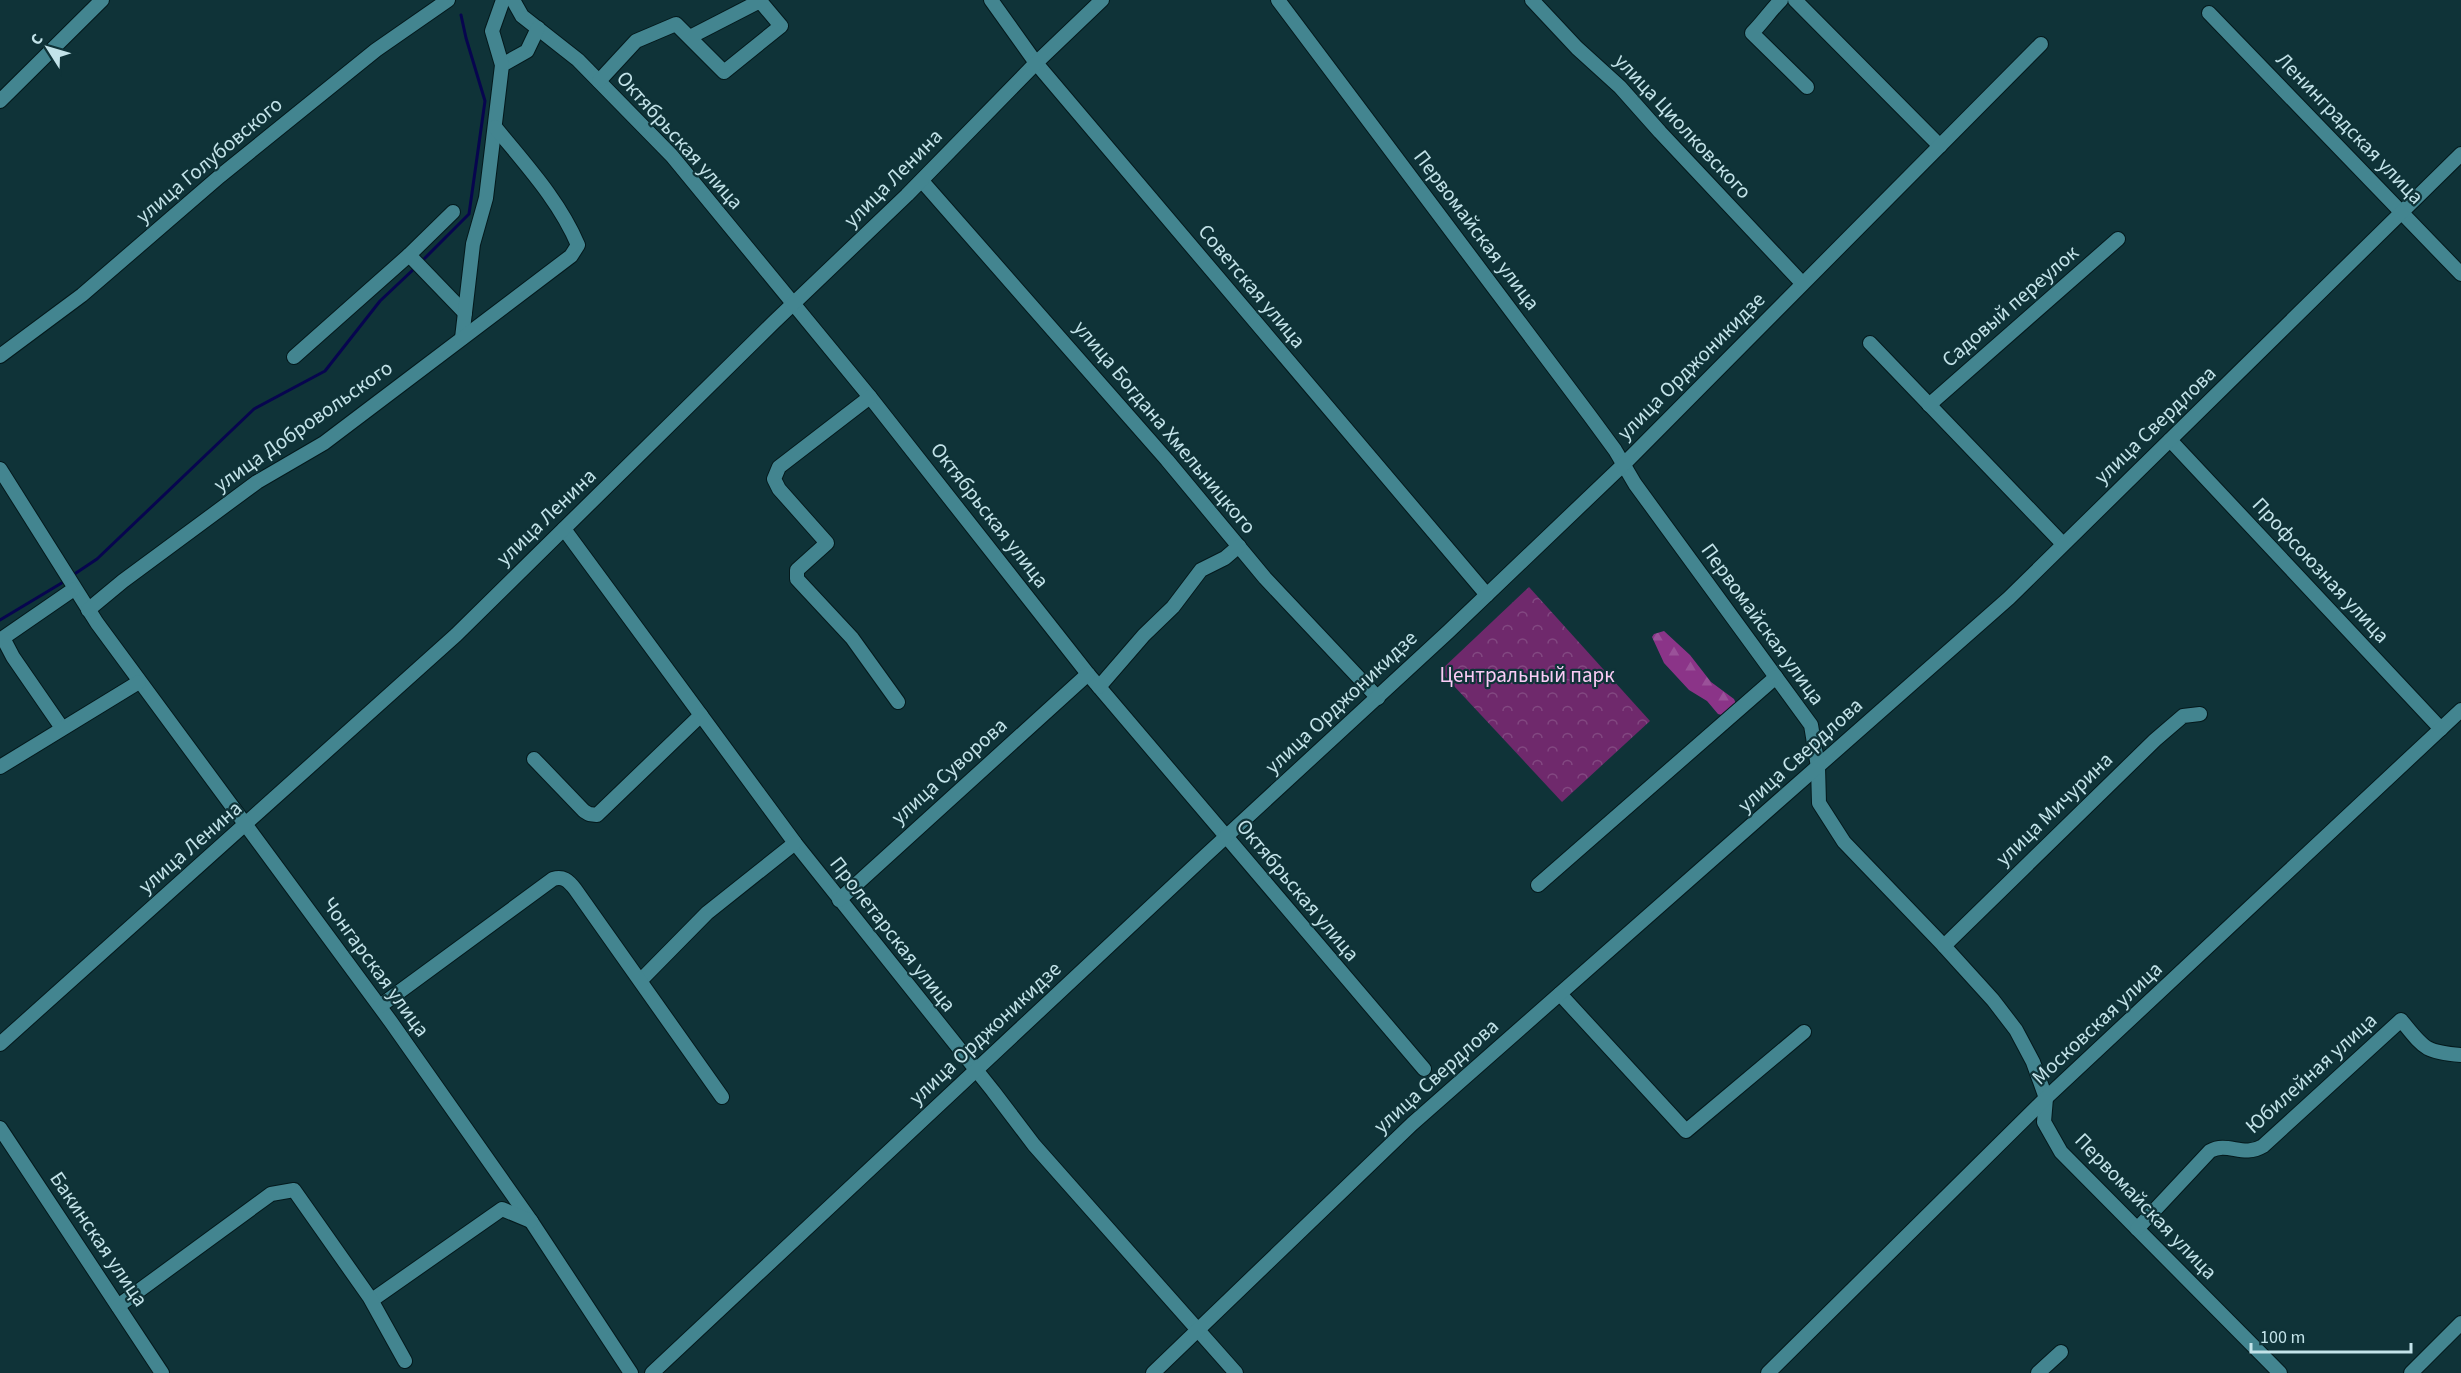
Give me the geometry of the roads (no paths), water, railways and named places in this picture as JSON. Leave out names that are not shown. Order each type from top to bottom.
[{"type":"street","points":[[0,101],[102,0]]},
{"type":"street","name":"улица Голубовского","points":[[0,356],[82,296],[220,176],[376,50],[448,0]]},
{"type":"street","points":[[462,338],[473,244],[486,198],[502,65],[492,32],[504,0]]},
{"type":"street","name":"Октябрьская улица","points":[[513,0],[522,16],[578,60],[672,156],[870,397],[1088,674],[1424,1069]]},
{"type":"street","name":"Советская улица","points":[[991,0],[1036,63],[1487,595]]},
{"type":"street","name":"улица Ленина","points":[[0,1044],[456,635],[793,303],[922,181],[1036,63],[1102,0]]},
{"type":"street","name":"Первомайская улица","points":[[1278,0],[1525,329],[1811,725],[1818,767],[1819,803],[1844,842],[1944,946],[1993,1000],[2016,1030],[2033,1062],[2046,1098],[2044,1122],[2061,1152],[2280,1373]]},
{"type":"street","name":"улица Циолковского","points":[[1532,0],[1577,48],[1620,87],[1659,132],[1802,283]]},
{"type":"street","points":[[1781,0],[1769,12],[1766,20],[1752,33],[1808,87]]},
{"type":"street","points":[[1795,0],[1940,146]]},
{"type":"street","points":[[599,81],[636,41],[676,24],[724,72],[781,26],[760,1],[690,37]]},
{"type":"street","name":"Ленинградская улица","points":[[2209,13],[2461,274]]},
{"type":"street","points":[[502,65],[526,51],[538,28]]},
{"type":"street","name":"улица Орджоникидзе","points":[[652,1373],[1487,595],[1624,464],[2042,44]]},
{"type":"street","name":"улица Добровольского","points":[[88,610],[123,581],[257,482],[324,443],[571,255],[578,245],[569,223],[495,127]]},
{"type":"street","name":"улица Свердлова","points":[[1153,1373],[1402,1133],[2009,598],[2461,154]]},
{"type":"street","name":"улица Богдана Хмельницкого","points":[[922,181],[1071,349],[1265,578],[1378,698]]},
{"type":"street","points":[[294,357],[409,255],[453,212]]},
{"type":"street","name":"Садовый переулок","points":[[1929,405],[2118,239]]},
{"type":"street","points":[[409,255],[465,313]]},
{"type":"street","points":[[1870,343],[2064,544]]},
{"type":"street","points":[[870,397],[779,467],[774,479],[779,489],[827,543],[797,570],[796,579],[852,638],[898,702]]},
{"type":"street","name":"Профсоюзная улица","points":[[2170,440],[2441,729]]},
{"type":"street","name":"Чонгарская улица","points":[[0,469],[88,610],[245,826],[380,1006],[531,1221],[631,1373]]},
{"type":"street","name":"Пролетарская улица","points":[[564,529],[795,843],[1034,1145],[1236,1373]]},
{"type":"street","points":[[1099,687],[1144,635],[1173,607],[1201,570],[1225,558],[1239,546]]},
{"type":"street","points":[[62,728],[2,638],[76,591]]},
{"type":"street","name":"улица Суворова","points":[[839,900],[1088,674]]},
{"type":"street","points":[[1538,885],[1776,677]]},
{"type":"street","points":[[0,767],[139,682]]},
{"type":"street","name":"Московская улица","points":[[1768,1373],[2046,1098],[2461,710]]},
{"type":"street","name":"улица Мичурина","points":[[1944,946],[2155,740],[2183,716],[2200,714]]},
{"type":"street","points":[[534,759],[584,811],[597,815],[701,715]]},
{"type":"street","points":[[641,980],[707,913],[795,843]]},
{"type":"street","points":[[380,1006],[553,879],[559,877],[571,884],[722,1097]]},
{"type":"street","points":[[1560,994],[1686,1131],[1804,1032]]},
{"type":"street","name":"Юбилейная улица","points":[[2138,1229],[2210,1151],[2222,1147],[2240,1152],[2255,1151],[2263,1146],[2401,1020],[2422,1046],[2434,1053],[2461,1054]]},
{"type":"street","name":"Бакинская улица","points":[[0,1128],[162,1373]]},
{"type":"street","points":[[118,1306],[271,1194],[294,1190],[372,1300],[405,1360]]},
{"type":"street","points":[[372,1300],[502,1209],[531,1221]]},
{"type":"street","points":[[2410,1373],[2461,1323]]},
{"type":"street","points":[[2038,1373],[2061,1352]]},
{"type":"waterway","points":[[420,263],[469,214],[485,101],[461,15]]},
{"type":"waterway","points":[[73,575],[97,559],[254,409],[325,371],[380,301],[416,267]]},
{"type":"waterway","points":[[0,620],[65,581]]},
{"type":"park label","name":"Центральный парк","points":[[1527,675]]}]
